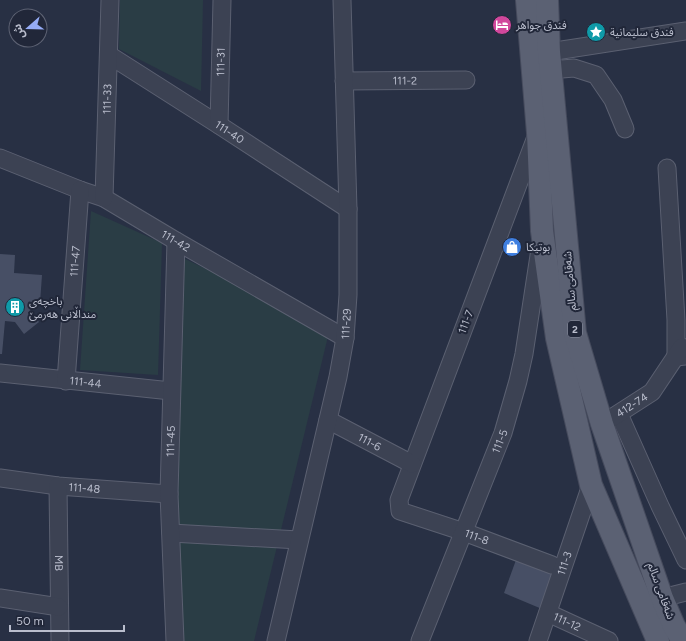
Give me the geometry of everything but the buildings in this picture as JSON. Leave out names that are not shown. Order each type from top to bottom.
[{"type":"main road","name":"شەقامی سالم","points":[[528,0],[538,133],[542,231],[557,338],[591,486],[658,641]]},
{"type":"main road","name":"شەقامی سالم","points":[[547,0],[549,61],[575,333],[610,419],[662,598],[682,641]]},
{"type":"street","name":"111-33","points":[[104,198],[110,0]]},
{"type":"street","name":"111-31","points":[[219,125],[222,0]]},
{"type":"street","name":"111-29","points":[[276,641],[328,420],[345,338],[348,295],[348,209],[342,0]]},
{"type":"street","points":[[549,61],[686,31]]},
{"type":"street","name":"111-40","points":[[109,56],[348,209]]},
{"type":"street","points":[[549,61],[596,75],[613,100],[625,129]]},
{"type":"street","name":"111-2","points":[[344,81],[466,80]]},
{"type":"street","name":"111-7","points":[[400,511],[399,500],[412,464],[538,133]]},
{"type":"street","name":"111-42","points":[[0,158],[104,198],[345,338]]},
{"type":"street","points":[[667,168],[676,320],[681,356]]},
{"type":"street","name":"111-47","points":[[66,381],[80,190]]},
{"type":"street","name":"111-5","points":[[420,641],[503,433],[524,354],[542,231]]},
{"type":"street","name":"111-45","points":[[175,641],[169,494],[176,241]]},
{"type":"street","name":"412-74","points":[[610,419],[652,392],[681,356],[686,342]]},
{"type":"street","name":"111-44","points":[[0,373],[171,391]]},
{"type":"street","points":[[610,419],[660,506],[686,560]]},
{"type":"street","name":"111-6","points":[[328,420],[412,464]]},
{"type":"street","name":"111-48","points":[[0,478],[58,486],[169,494]]},
{"type":"street","name":"MB","points":[[58,486],[60,641]]},
{"type":"street","name":"111-3","points":[[538,641],[591,486]]},
{"type":"street","name":"111-8","points":[[400,511],[464,532],[552,565]]},
{"type":"street","points":[[171,533],[299,540]]},
{"type":"street","points":[[662,598],[686,592]]},
{"type":"street","points":[[0,598],[59,607]]},
{"type":"street","name":"111-12","points":[[548,613],[608,641]]},
{"type":"shaded area","points":[[120,0],[203,0],[201,91],[119,49]]},
{"type":"shaded area","points":[[91,211],[162,243],[158,375],[80,370]]},
{"type":"shaded area","points":[[181,257],[330,328],[254,641],[181,641],[178,508]]},
{"type":"place","name":"فندق جواھر","points":[[502,25]]},
{"type":"place","name":"فندق سليمانية","points":[[596,32]]},
{"type":"place","name":"بوتیکا","points":[[512,247]]},
{"type":"place","name":"باخچەی منداڵانی هەرمێ","points":[[15,307]]}]
